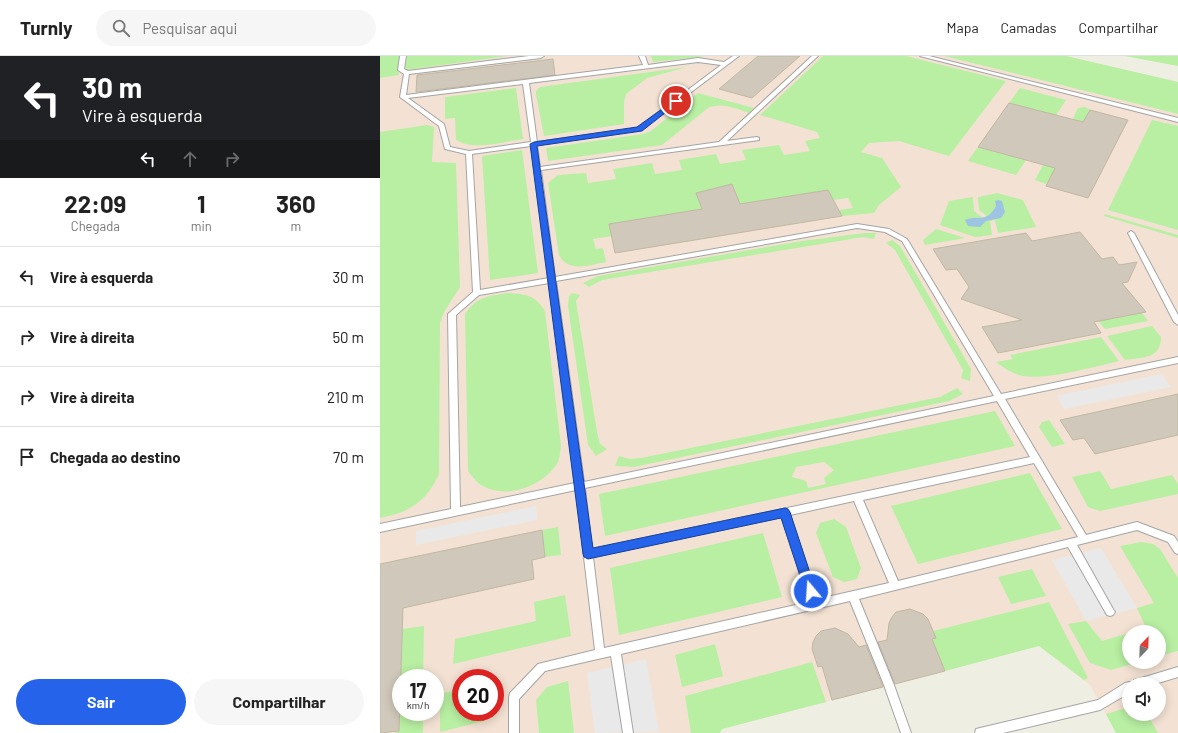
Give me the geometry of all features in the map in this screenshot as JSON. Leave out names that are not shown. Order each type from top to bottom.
[{"type":"lane","points":[[403,56],[401,70],[407,73],[541,56]]},
{"type":"lane","points":[[642,56],[646,67]]},
{"type":"lane","points":[[403,97],[442,125],[446,148],[469,153],[639,129],[736,56]]},
{"type":"lane","points":[[721,144],[815,56]]},
{"type":"lane","points":[[923,56],[1178,120]]},
{"type":"lane","points":[[403,97],[526,83],[698,60],[726,64]]},
{"type":"lane","points":[[403,97],[407,73]]},
{"type":"lane","points":[[526,83],[580,486],[600,653]]},
{"type":"lane","points":[[537,169],[757,139]]},
{"type":"lane","points":[[469,153],[477,293]]},
{"type":"lane","points":[[456,512],[452,314],[477,293],[857,226],[887,230],[905,240],[1001,398],[1084,539]]},
{"type":"lane","points":[[1131,233],[1178,322]]},
{"type":"lane","points":[[380,528],[1178,360]]},
{"type":"lane","points":[[588,554],[1037,459]]},
{"type":"lane","points":[[857,497],[895,585]]},
{"type":"lane","points":[[785,512],[815,604]]},
{"type":"lane","points":[[514,733],[514,697],[542,667],[853,596],[1137,526],[1170,539],[1178,550]]},
{"type":"lane","points":[[1070,542],[1110,612]]},
{"type":"lane","points":[[853,596],[889,685],[906,733]]},
{"type":"lane","points":[[615,650],[628,733]]},
{"type":"lane","points":[[1161,677],[1178,672]]},
{"type":"lane","points":[[980,733],[1100,705],[1122,691]]},
{"type":"shaded area","points":[[380,56],[1066,56],[1178,82],[1178,733],[1116,733],[1090,685],[1039,646],[722,729],[720,733],[380,733]]},
{"type":"shaded area","points":[[1161,374],[1171,387],[1064,409],[1056,396]]},
{"type":"shaded area","points":[[536,506],[537,520],[416,545],[416,531]]},
{"type":"shaded area","points":[[1101,548],[1137,608],[1086,621],[1052,560]]},
{"type":"shaded area","points":[[646,659],[659,732],[595,733],[587,673]]},
{"type":"green space","points":[[380,56],[400,56],[398,64],[399,75],[380,78]]},
{"type":"green space","points":[[407,56],[508,56],[405,70]]},
{"type":"green space","points":[[651,56],[706,56],[653,62]]},
{"type":"green space","points":[[823,56],[906,56],[1006,81],[949,156],[899,141],[869,143],[861,152],[882,158],[901,187],[879,205],[874,213],[842,216],[839,210],[853,208],[848,198],[834,200],[828,190],[740,204],[734,187],[715,188],[696,193],[702,209],[609,224],[612,236],[593,239],[596,249],[603,248],[606,262],[586,266],[574,266],[563,261],[559,255],[548,183],[558,175],[586,173],[588,183],[616,179],[613,169],[652,163],[655,174],[682,170],[679,160],[716,154],[720,164],[746,160],[742,150],[779,145],[784,155],[810,151],[805,141],[820,138],[817,132],[760,115]]},
{"type":"green space","points":[[944,56],[1066,56],[1178,82],[1178,114]]},
{"type":"green space","points":[[1125,56],[1178,56],[1178,66]]},
{"type":"green space","points":[[687,67],[647,78],[626,94],[624,102],[624,124],[544,136],[536,94],[536,91],[540,87]]},
{"type":"green space","points":[[516,88],[523,139],[488,145],[471,145],[456,140],[455,118],[445,119],[445,97]]},
{"type":"green space","points":[[1020,88],[1066,100],[1053,120],[1009,103]]},
{"type":"green space","points":[[698,93],[754,108],[749,113],[723,106],[713,106],[708,108],[662,145],[548,161],[546,148],[643,134],[651,131]]},
{"type":"green space","points":[[1085,107],[1093,111],[1082,124],[1072,121],[1078,108]]},
{"type":"green space","points":[[1152,120],[1178,126],[1178,230],[1108,210]]},
{"type":"green space","points":[[427,125],[434,127],[432,162],[456,163],[460,287],[444,312],[440,323],[439,474],[429,492],[423,499],[400,513],[380,518],[380,132]]},
{"type":"green space","points":[[978,147],[1024,160],[1027,156],[1029,156],[1016,175],[968,161]]},
{"type":"green space","points":[[522,150],[538,273],[490,280],[482,156]]},
{"type":"green space","points":[[1045,161],[1058,164],[1046,184],[1035,180]]},
{"type":"green space","points":[[997,193],[1023,200],[1036,227],[998,233],[995,220],[990,221],[992,235],[975,237],[940,225],[949,201],[973,197],[974,211],[983,218],[987,216],[979,210],[978,197]]},
{"type":"green space","points":[[1105,214],[1178,235],[1178,238],[1104,216]]},
{"type":"green space","points":[[936,229],[965,238],[925,245],[923,240]]},
{"type":"green space","points":[[876,233],[874,239],[863,237],[602,280],[589,287],[583,283],[598,276],[802,241]]},
{"type":"green space","points":[[892,240],[900,246],[971,369],[970,381],[961,378],[963,370],[895,250],[886,243]]},
{"type":"green space","points":[[1088,289],[1111,319],[1142,313],[1148,321],[1105,329],[1074,292]]},
{"type":"green space","points":[[508,293],[530,296],[538,302],[545,311],[561,446],[557,464],[542,479],[533,485],[522,489],[501,491],[481,485],[468,471],[465,314],[479,300],[489,296]]},
{"type":"green space","points":[[572,293],[580,295],[576,301],[597,432],[600,444],[607,449],[596,456],[588,445],[568,306],[569,296]]},
{"type":"green space","points":[[1152,326],[1161,337],[1158,349],[1150,356],[1125,360],[1107,336]]},
{"type":"green space","points":[[1101,337],[1119,361],[1058,375],[1033,377],[1016,374],[1005,369],[996,362],[1013,359],[1010,355]]},
{"type":"green space","points":[[957,388],[963,394],[949,401],[634,467],[615,466],[619,456],[630,459],[641,458],[940,397]]},
{"type":"green space","points":[[995,411],[1015,446],[605,536],[599,494]],"holes":[[[824,462],[834,470],[824,478],[826,484],[808,488],[806,481],[792,477],[796,467]]]},
{"type":"green space","points":[[1049,420],[1065,444],[1052,447],[1039,427],[1042,422]]},
{"type":"green space","points":[[1100,471],[1111,489],[1172,475],[1178,484],[1178,494],[1100,511],[1088,507],[1072,477]]},
{"type":"green space","points":[[1030,473],[1062,529],[918,564],[891,506]]},
{"type":"green space","points":[[834,519],[846,527],[861,568],[857,579],[844,582],[833,577],[816,533],[820,523]]},
{"type":"green space","points":[[558,527],[561,555],[545,557],[542,530]]},
{"type":"green space","points":[[763,533],[782,597],[619,635],[610,568]]},
{"type":"green space","points":[[1141,542],[1153,544],[1160,549],[1178,578],[1178,651],[1166,654],[1166,625],[1145,625],[1137,608],[1154,603],[1120,546]]},
{"type":"green space","points":[[1032,569],[1046,596],[1011,604],[998,577]]},
{"type":"green space","points":[[565,595],[571,636],[453,664],[455,639],[536,621],[534,602]]},
{"type":"green space","points":[[1049,602],[1088,678],[1084,680],[1039,646],[945,671],[932,639],[936,638],[933,631]]},
{"type":"green space","points":[[1086,621],[1102,641],[1122,635],[1122,667],[1111,670],[1090,663],[1068,624]]},
{"type":"green space","points":[[424,626],[423,669],[401,669],[402,629]]},
{"type":"green space","points":[[715,644],[723,676],[682,687],[675,655]]},
{"type":"green space","points":[[812,662],[826,702],[722,729],[720,733],[691,733],[685,696]]},
{"type":"green space","points":[[568,681],[574,733],[539,733],[536,700],[547,687]]},
{"type":"green space","points":[[452,691],[452,721],[484,721],[440,732],[440,721],[444,721],[444,693]]},
{"type":"green space","points":[[1122,709],[1122,721],[1151,721],[1158,733],[1116,733],[1106,714]]},
{"type":"green space","points":[[399,721],[423,721],[423,733],[394,733],[399,731]]},
{"type":"water","points":[[995,201],[1002,201],[1005,212],[1001,218],[986,221],[980,227],[968,226],[965,220],[970,218],[986,217],[992,212],[996,206]]},
{"type":"building","points":[[758,56],[800,56],[752,98],[719,89]]},
{"type":"building","points":[[553,59],[555,75],[416,92],[417,75]]},
{"type":"building","points":[[1009,103],[1083,122],[1090,110],[1128,120],[1088,198],[1046,186],[1055,168],[978,147]]},
{"type":"building","points":[[732,184],[740,204],[828,190],[842,216],[615,253],[609,224],[702,209],[696,193]]},
{"type":"building","points":[[1080,232],[1102,259],[1113,257],[1119,265],[1137,262],[1128,282],[1122,283],[1146,312],[1094,322],[1101,333],[998,353],[982,327],[1022,320],[961,299],[969,287],[957,269],[946,270],[933,249],[1026,233],[1032,241]]},
{"type":"building","points":[[1178,394],[1178,435],[1095,454],[1084,438],[1073,440],[1060,420]]},
{"type":"building","points":[[542,530],[545,557],[532,560],[534,579],[403,608],[401,669],[392,669],[392,721],[399,721],[399,731],[380,733],[380,564]]},
{"type":"building","points":[[910,609],[923,614],[928,619],[936,638],[932,639],[945,671],[895,684],[878,642],[887,640],[889,623],[896,612]]},
{"type":"building","points":[[835,628],[848,634],[859,647],[866,645],[883,687],[832,700],[822,666],[818,667],[812,649],[816,636],[821,631]]},
{"type":"route","points":[[676,101],[639,129],[534,144],[588,554],[785,512],[811,591]]}]
